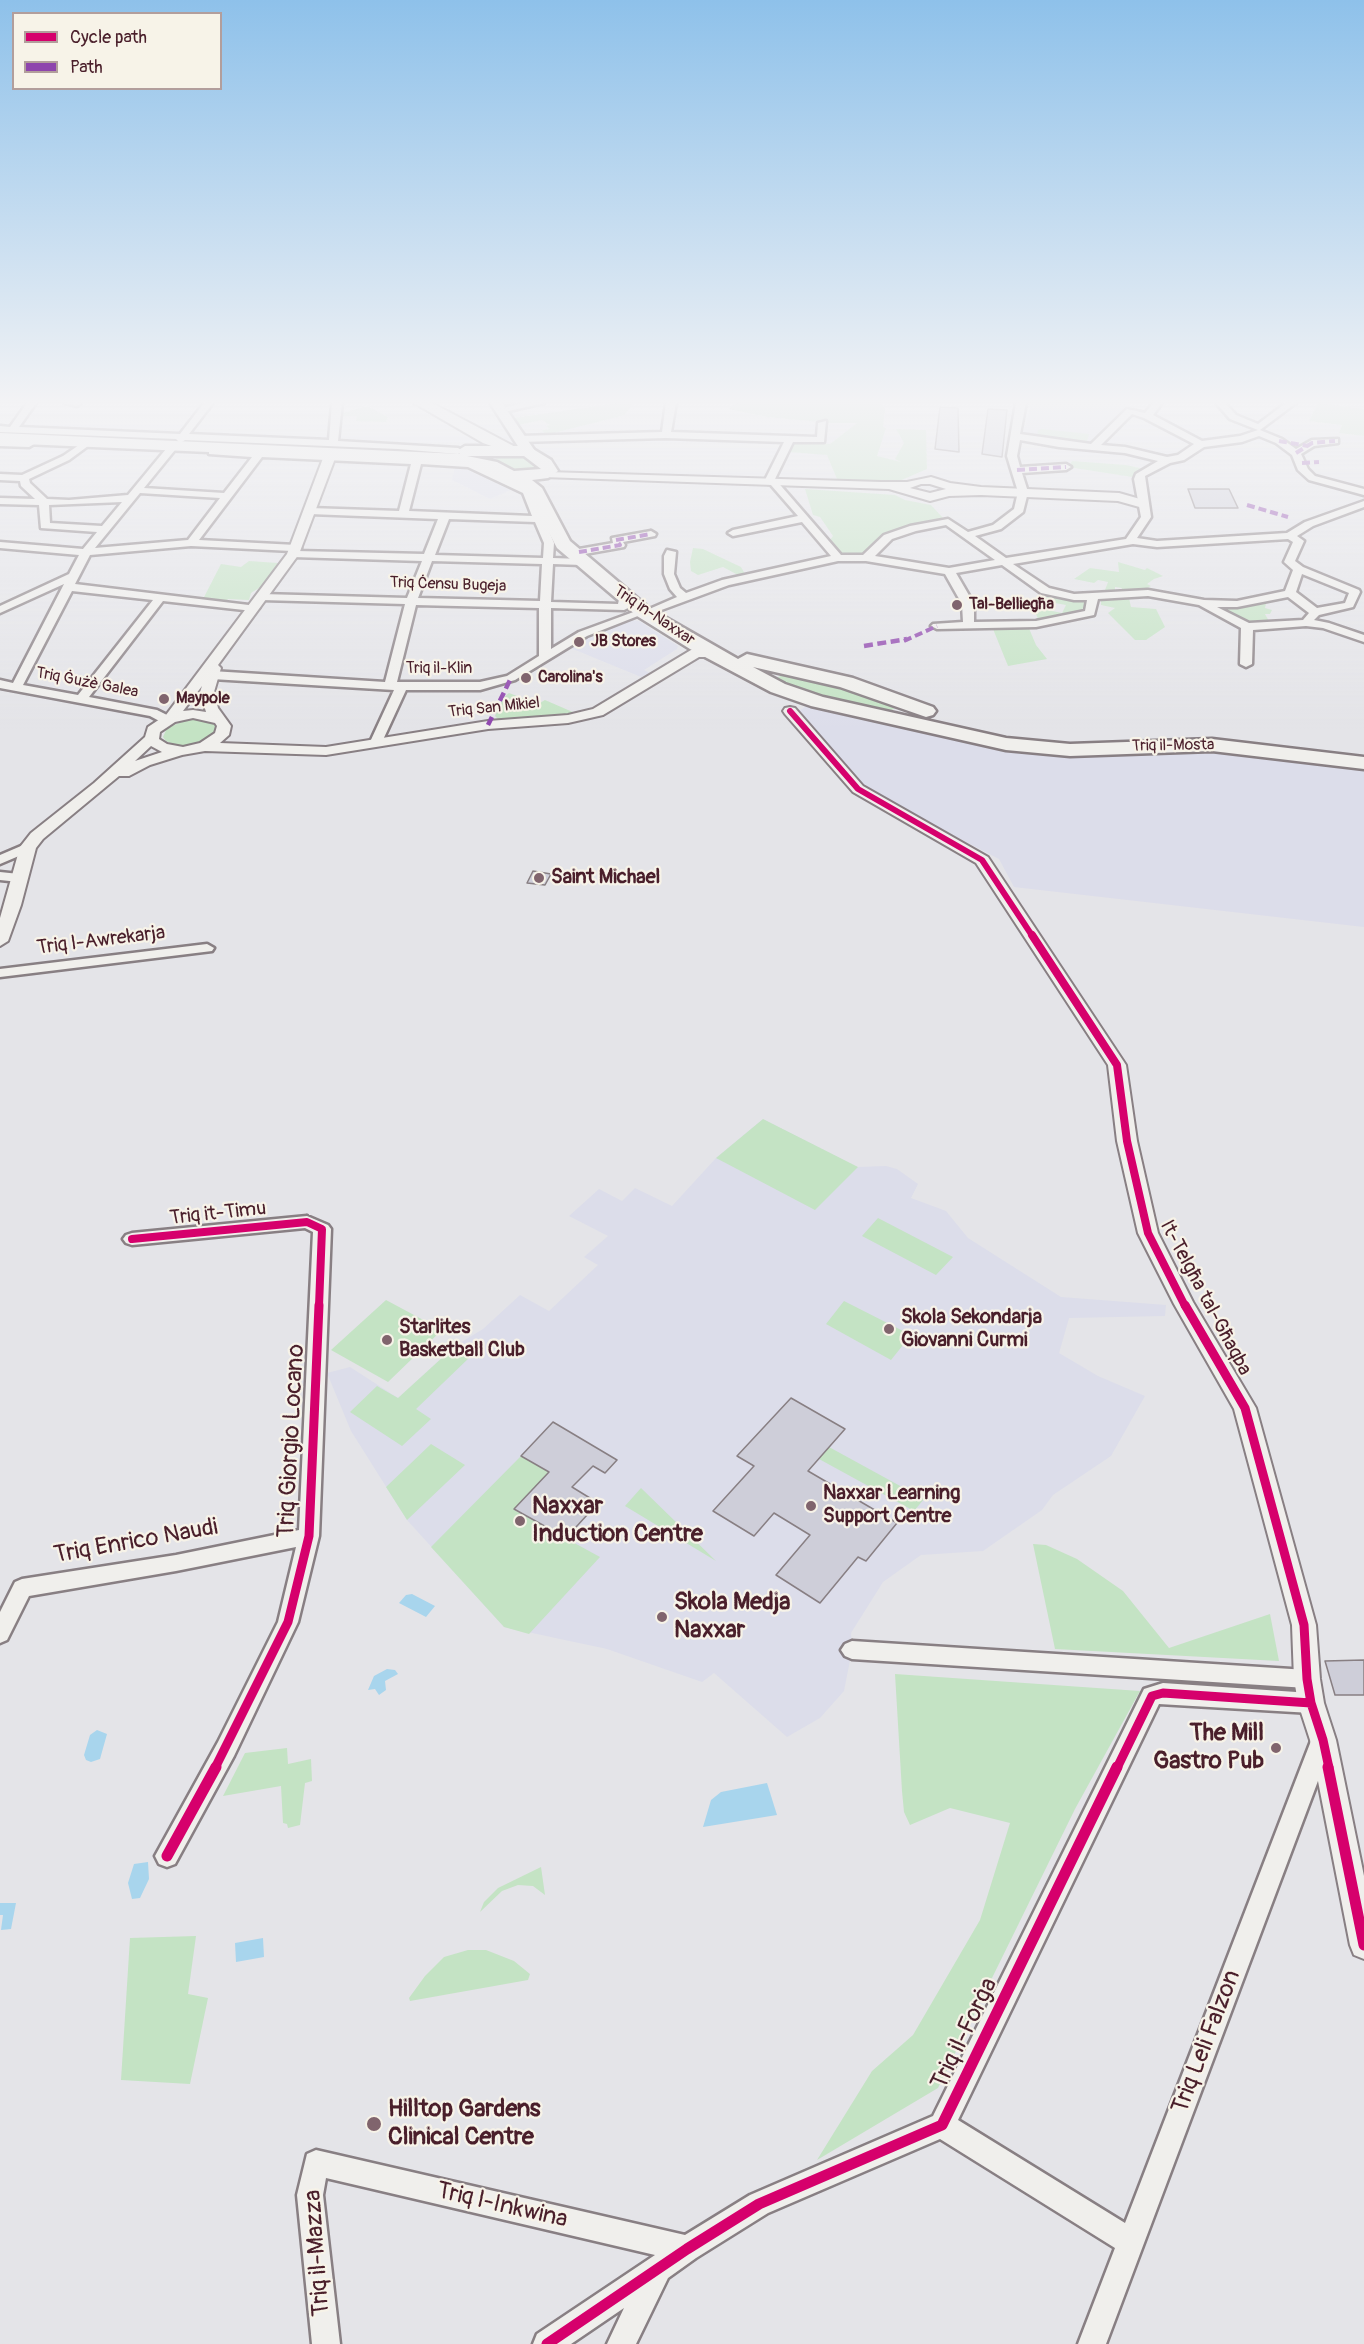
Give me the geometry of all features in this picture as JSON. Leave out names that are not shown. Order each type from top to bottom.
[{"type":"highway","name":"Triq in-Naxxar","points":[[548,512],[563,544],[645,612],[698,651],[777,680],[846,682],[901,712]]},
{"type":"highway","name":"Triq in-Naxxar","points":[[559,512],[580,557],[624,602],[748,661],[818,702],[901,712],[981,735]]},
{"type":"highway","points":[[777,680],[790,711],[797,705],[818,702]]},
{"type":"highway","name":"Triq il-Mosta","points":[[981,735],[1080,742],[1211,738],[1364,756]]},
{"type":"highway","name":"Triq il-Mosta","points":[[981,735],[1006,744],[1070,750],[1212,745],[1364,763]]},
{"type":"street","points":[[44,512],[45,526],[104,529]]},
{"type":"street","points":[[17,686],[86,552],[117,512]]},
{"type":"street","points":[[191,543],[216,512]]},
{"type":"street","points":[[0,941],[13,905],[28,847],[37,836],[99,786],[152,738],[153,730],[169,719],[211,674],[253,608],[295,551],[309,512]]},
{"type":"street","points":[[353,512],[537,519]]},
{"type":"street","points":[[535,512],[549,543],[545,604],[545,656]]},
{"type":"street","points":[[800,512],[838,558]]},
{"type":"street","points":[[967,535],[997,527],[1016,512]]},
{"type":"street","points":[[1129,542],[1146,517],[1145,512]]},
{"type":"street","points":[[1306,622],[1314,612],[1349,605],[1360,592],[1299,570],[1289,562],[1299,541],[1290,536],[1309,524],[1341,512]]},
{"type":"street","points":[[376,742],[396,686],[412,600],[445,515]]},
{"type":"street","points":[[733,532],[805,518]]},
{"type":"street","points":[[866,558],[888,537],[914,528],[948,522],[1045,591],[1074,597],[1149,593],[1203,603],[1237,604],[1290,593]]},
{"type":"street","points":[[0,545],[86,552],[191,543],[295,551],[549,562],[580,557],[620,545],[616,540],[651,534]]},
{"type":"street","name":"Triq il-Klin","points":[[211,674],[224,681],[254,678],[396,686],[480,686],[511,678],[583,634],[726,582],[838,558],[866,558],[949,571],[1129,542],[1157,544],[1290,536]]},
{"type":"street","points":[[671,552],[669,574],[675,589],[685,598]]},
{"type":"street","points":[[1290,593],[1299,570]]},
{"type":"street","points":[[949,571],[968,604],[969,625]]},
{"type":"street","points":[[0,610],[69,582],[161,597],[253,608]]},
{"type":"street","points":[[1290,593],[1314,612]]},
{"type":"street","points":[[937,626],[1036,624],[1090,613],[1093,596]]},
{"type":"street","points":[[81,699],[161,597]]},
{"type":"street","name":"Triq Ċensu Bugeja","points":[[262,597],[545,604],[624,602]]},
{"type":"street","points":[[1203,603],[1247,626],[1264,627],[1306,622],[1325,625],[1364,639]]},
{"type":"street","points":[[1246,664],[1247,626]]},
{"type":"street","name":"Triq San Mikiel","points":[[99,786],[145,762],[205,747],[326,751],[488,725],[568,719],[598,712],[698,651]]},
{"type":"street","points":[[205,747],[219,739],[223,726],[211,708],[211,674]]},
{"type":"street","name":"Triq Ġużè Galea","points":[[0,684],[153,713],[169,719]]},
{"type":"street","name":"It-Telgħa tal-Għaqba","points":[[790,711],[858,789],[982,860],[1117,1065],[1127,1141],[1149,1233],[1184,1304],[1245,1408],[1304,1624],[1309,1691],[1323,1740],[1364,1945]]},
{"type":"street","name":"Triq San Mikiel","points":[[169,719],[193,714],[214,717],[223,726],[286,750]]},
{"type":"street","points":[[152,738],[163,748],[183,751]]},
{"type":"street","points":[[0,860],[28,847]]},
{"type":"street","points":[[0,876],[19,878]]},
{"type":"street","name":"Triq l-Awrekarja","points":[[0,973],[207,948]]},
{"type":"street","name":"Triq it-Timu","points":[[132,1239],[307,1222]]},
{"type":"street","name":"Triq Giorgio Locano","points":[[167,1856],[226,1749],[288,1622],[309,1536],[322,1229],[307,1222]]},
{"type":"street","name":"Triq Enrico Naudi","points":[[0,1634],[22,1588],[176,1563],[309,1536]]},
{"type":"street","points":[[852,1650],[1145,1668],[1309,1691]]},
{"type":"street","name":"Triq il-Forġa","points":[[942,2125],[1152,1696],[1163,1693],[1309,1691]]},
{"type":"street","name":"Triq Leli Falzon","points":[[1092,2344],[1323,1740]]},
{"type":"street","points":[[546,2344],[658,2268],[759,2204],[942,2125],[1130,2242]]},
{"type":"street","name":"Triq l-Inkwina","points":[[316,2163],[687,2249]]},
{"type":"street","name":"Triq il-Mazza","points":[[316,2163],[310,2195],[326,2344]]},
{"type":"street","points":[[621,2344],[658,2268]]},
{"type":"shaded area","points":[[630,620],[639,621],[678,646],[677,649],[644,670],[650,673],[641,677],[568,647]]},
{"type":"shaded area","points":[[808,705],[1034,748],[1182,745],[1364,766],[1364,927],[1014,887],[999,859],[864,789],[799,711]]},
{"type":"shaded area","points":[[763,1119],[857,1167],[886,1166],[897,1169],[918,1184],[911,1198],[946,1211],[968,1238],[1061,1297],[1166,1305],[1165,1316],[1069,1318],[1059,1353],[1098,1376],[1145,1396],[1111,1456],[1053,1495],[1042,1510],[983,1551],[921,1555],[883,1582],[851,1633],[852,1650],[844,1691],[820,1718],[787,1737],[714,1673],[702,1682],[607,1649],[504,1627],[407,1520],[351,1431],[327,1373],[350,1367],[398,1398],[455,1346],[483,1329],[520,1295],[549,1311],[598,1265],[584,1257],[608,1236],[569,1216],[599,1189],[622,1201],[635,1188],[672,1206],[716,1158]]},
{"type":"green space","points":[[812,512],[938,512],[944,519],[889,532],[863,554],[846,556],[838,553],[830,540],[833,536],[820,517],[813,515]]},
{"type":"green space","points":[[693,548],[703,549],[741,567],[745,574],[738,575],[723,567],[698,575],[691,571]]},
{"type":"green space","points":[[249,561],[278,563],[262,586],[251,593],[249,600],[228,599],[225,603],[202,601],[221,564],[241,567]]},
{"type":"green space","points":[[1118,562],[1145,570],[1147,568],[1163,576],[1154,579],[1147,584],[1151,586],[1143,590],[1121,592],[1122,588],[1115,587],[1115,591],[1105,590],[1108,582],[1098,580],[1094,583],[1074,579],[1090,568],[1119,572]]},
{"type":"green space","points":[[1048,595],[1087,602],[1076,618],[1039,621],[1035,612],[1038,608],[1062,613],[1066,605],[1044,601]]},
{"type":"green space","points":[[1125,595],[1125,598],[1129,598],[1131,607],[1156,609],[1165,627],[1146,640],[1135,640],[1108,613],[1115,608],[1101,605],[1101,600],[1108,597]]},
{"type":"green space","points":[[1261,600],[1266,604],[1265,608],[1272,610],[1270,614],[1265,614],[1271,625],[1252,624],[1230,617],[1216,609],[1223,605]]},
{"type":"green space","points":[[1028,626],[1036,645],[1047,659],[1008,666],[993,629]]},
{"type":"green space","points":[[788,673],[854,690],[897,707],[888,712],[836,702],[780,684],[776,678]]},
{"type":"green space","points":[[509,693],[538,704],[545,700],[575,713],[500,721],[495,716],[503,698]]},
{"type":"green space","points":[[189,719],[212,722],[218,730],[205,743],[178,746],[166,741],[163,737],[167,728]]},
{"type":"green space","points":[[763,1119],[858,1167],[815,1210],[716,1158]]},
{"type":"green space","points":[[878,1218],[953,1257],[936,1275],[862,1236]]},
{"type":"green space","name":"Starlites Basketball Club","points":[[386,1300],[442,1330],[388,1382],[331,1350]]},
{"type":"green space","points":[[844,1301],[911,1335],[891,1360],[826,1324]]},
{"type":"green space","points":[[455,1346],[470,1357],[416,1409],[431,1419],[402,1446],[350,1412],[377,1386],[398,1398]]},
{"type":"green space","points":[[431,1444],[465,1465],[407,1520],[386,1487]]},
{"type":"green space","points":[[829,1447],[924,1499],[914,1511],[819,1459]]},
{"type":"green space","name":"Naxxar Induction Centre","points":[[521,1456],[560,1478],[544,1495],[533,1489],[514,1510],[600,1557],[529,1634],[504,1627],[431,1547]]},
{"type":"green space","points":[[641,1488],[716,1561],[625,1506]]},
{"type":"green space","points":[[1033,1544],[1046,1545],[1077,1559],[1123,1591],[1169,1648],[1270,1614],[1279,1661],[1055,1649]]},
{"type":"green space","points":[[895,1674],[1140,1691],[1075,1809],[938,2088],[817,2160],[872,2071],[913,2035],[980,1920],[1010,1823],[950,1808],[910,1825],[904,1812]]},
{"type":"green space","points":[[287,1748],[288,1764],[311,1759],[312,1781],[305,1783],[300,1825],[288,1828],[287,1824],[283,1823],[281,1786],[223,1796],[245,1753]]},
{"type":"green space","points":[[541,1867],[545,1895],[533,1886],[518,1885],[502,1891],[480,1912],[484,1902],[498,1888]]},
{"type":"green space","points":[[196,1936],[188,1994],[208,1998],[190,2084],[121,2080],[130,1938]]},
{"type":"green space","points":[[468,1950],[486,1950],[514,1961],[530,1974],[528,1980],[410,2001],[409,1998],[425,1976],[444,1957]]},
{"type":"water","points":[[412,1594],[435,1606],[426,1617],[399,1603],[406,1595]]},
{"type":"water","points":[[387,1669],[395,1670],[398,1674],[385,1681],[386,1690],[379,1695],[375,1689],[368,1690],[374,1676]]},
{"type":"water","points":[[97,1730],[107,1734],[100,1759],[91,1762],[86,1760],[84,1755],[90,1735]]},
{"type":"water","points":[[767,1783],[777,1815],[703,1827],[711,1800],[721,1792]]},
{"type":"water","points":[[148,1862],[149,1879],[140,1898],[132,1899],[128,1883],[134,1864]]},
{"type":"water","points":[[0,1903],[16,1903],[11,1929],[1,1930],[3,1915],[0,1915]]},
{"type":"water","points":[[263,1938],[264,1957],[236,1962],[235,1943]]},
{"type":"building","name":"Saint Michael","points":[[533,871],[551,874],[545,885],[527,883]]},
{"type":"building","name":"Naxxar Learning Support Centre","points":[[791,1398],[845,1429],[808,1471],[897,1523],[866,1561],[858,1557],[820,1603],[776,1575],[810,1535],[774,1513],[754,1536],[713,1511],[754,1466],[737,1456]]},
{"type":"building","name":"Naxxar Induction Centre","points":[[553,1422],[617,1460],[605,1473],[593,1466],[572,1487],[598,1503],[566,1538],[514,1509],[549,1472],[521,1456]]},
{"type":"building","points":[[1364,1660],[1364,1695],[1335,1695],[1325,1661]]},
{"type":"marked path","points":[[1272,512],[1288,517]]},
{"type":"marked path","points":[[579,552],[620,545],[616,540],[651,534]]},
{"type":"marked path","points":[[864,646],[901,642],[937,626]]},
{"type":"marked path","points":[[488,725],[511,678]]},
{"type":"cycle path","points":[[790,711],[858,789],[982,860],[1117,1065],[1127,1141],[1148,1233],[1184,1304],[1245,1408],[1304,1625],[1307,1679],[1311,1703],[1323,1740],[1364,1945]]},
{"type":"cycle path","points":[[132,1239],[307,1222],[322,1229],[309,1536],[288,1622],[226,1749],[167,1856]]},
{"type":"cycle path","points":[[547,2344],[687,2249],[759,2204],[942,2125],[1152,1696],[1163,1693],[1311,1703]]},
{"type":"place","name":"Tal-Belliegħa","points":[[957,605]]},
{"type":"place","name":"JB Stores","points":[[579,642]]},
{"type":"place","name":"Carolina's","points":[[526,678]]},
{"type":"place","name":"Maypole","points":[[164,699]]},
{"type":"place","name":"Saint Michael","points":[[539,878]]},
{"type":"place","name":"Skola Sekondarja Giovanni Curmi","points":[[889,1329]]},
{"type":"place","name":"Starlites Basketball Club","points":[[387,1340]]},
{"type":"place","name":"Naxxar Learning Support Centre","points":[[811,1506]]},
{"type":"place","name":"Naxxar Induction Centre","points":[[520,1521]]},
{"type":"place","name":"Skola Medja Naxxar","points":[[662,1617]]},
{"type":"place","name":"The Mill Gastro Pub","points":[[1276,1748]]},
{"type":"place","name":"Hilltop Gardens Clinical Centre","points":[[374,2124]]}]
